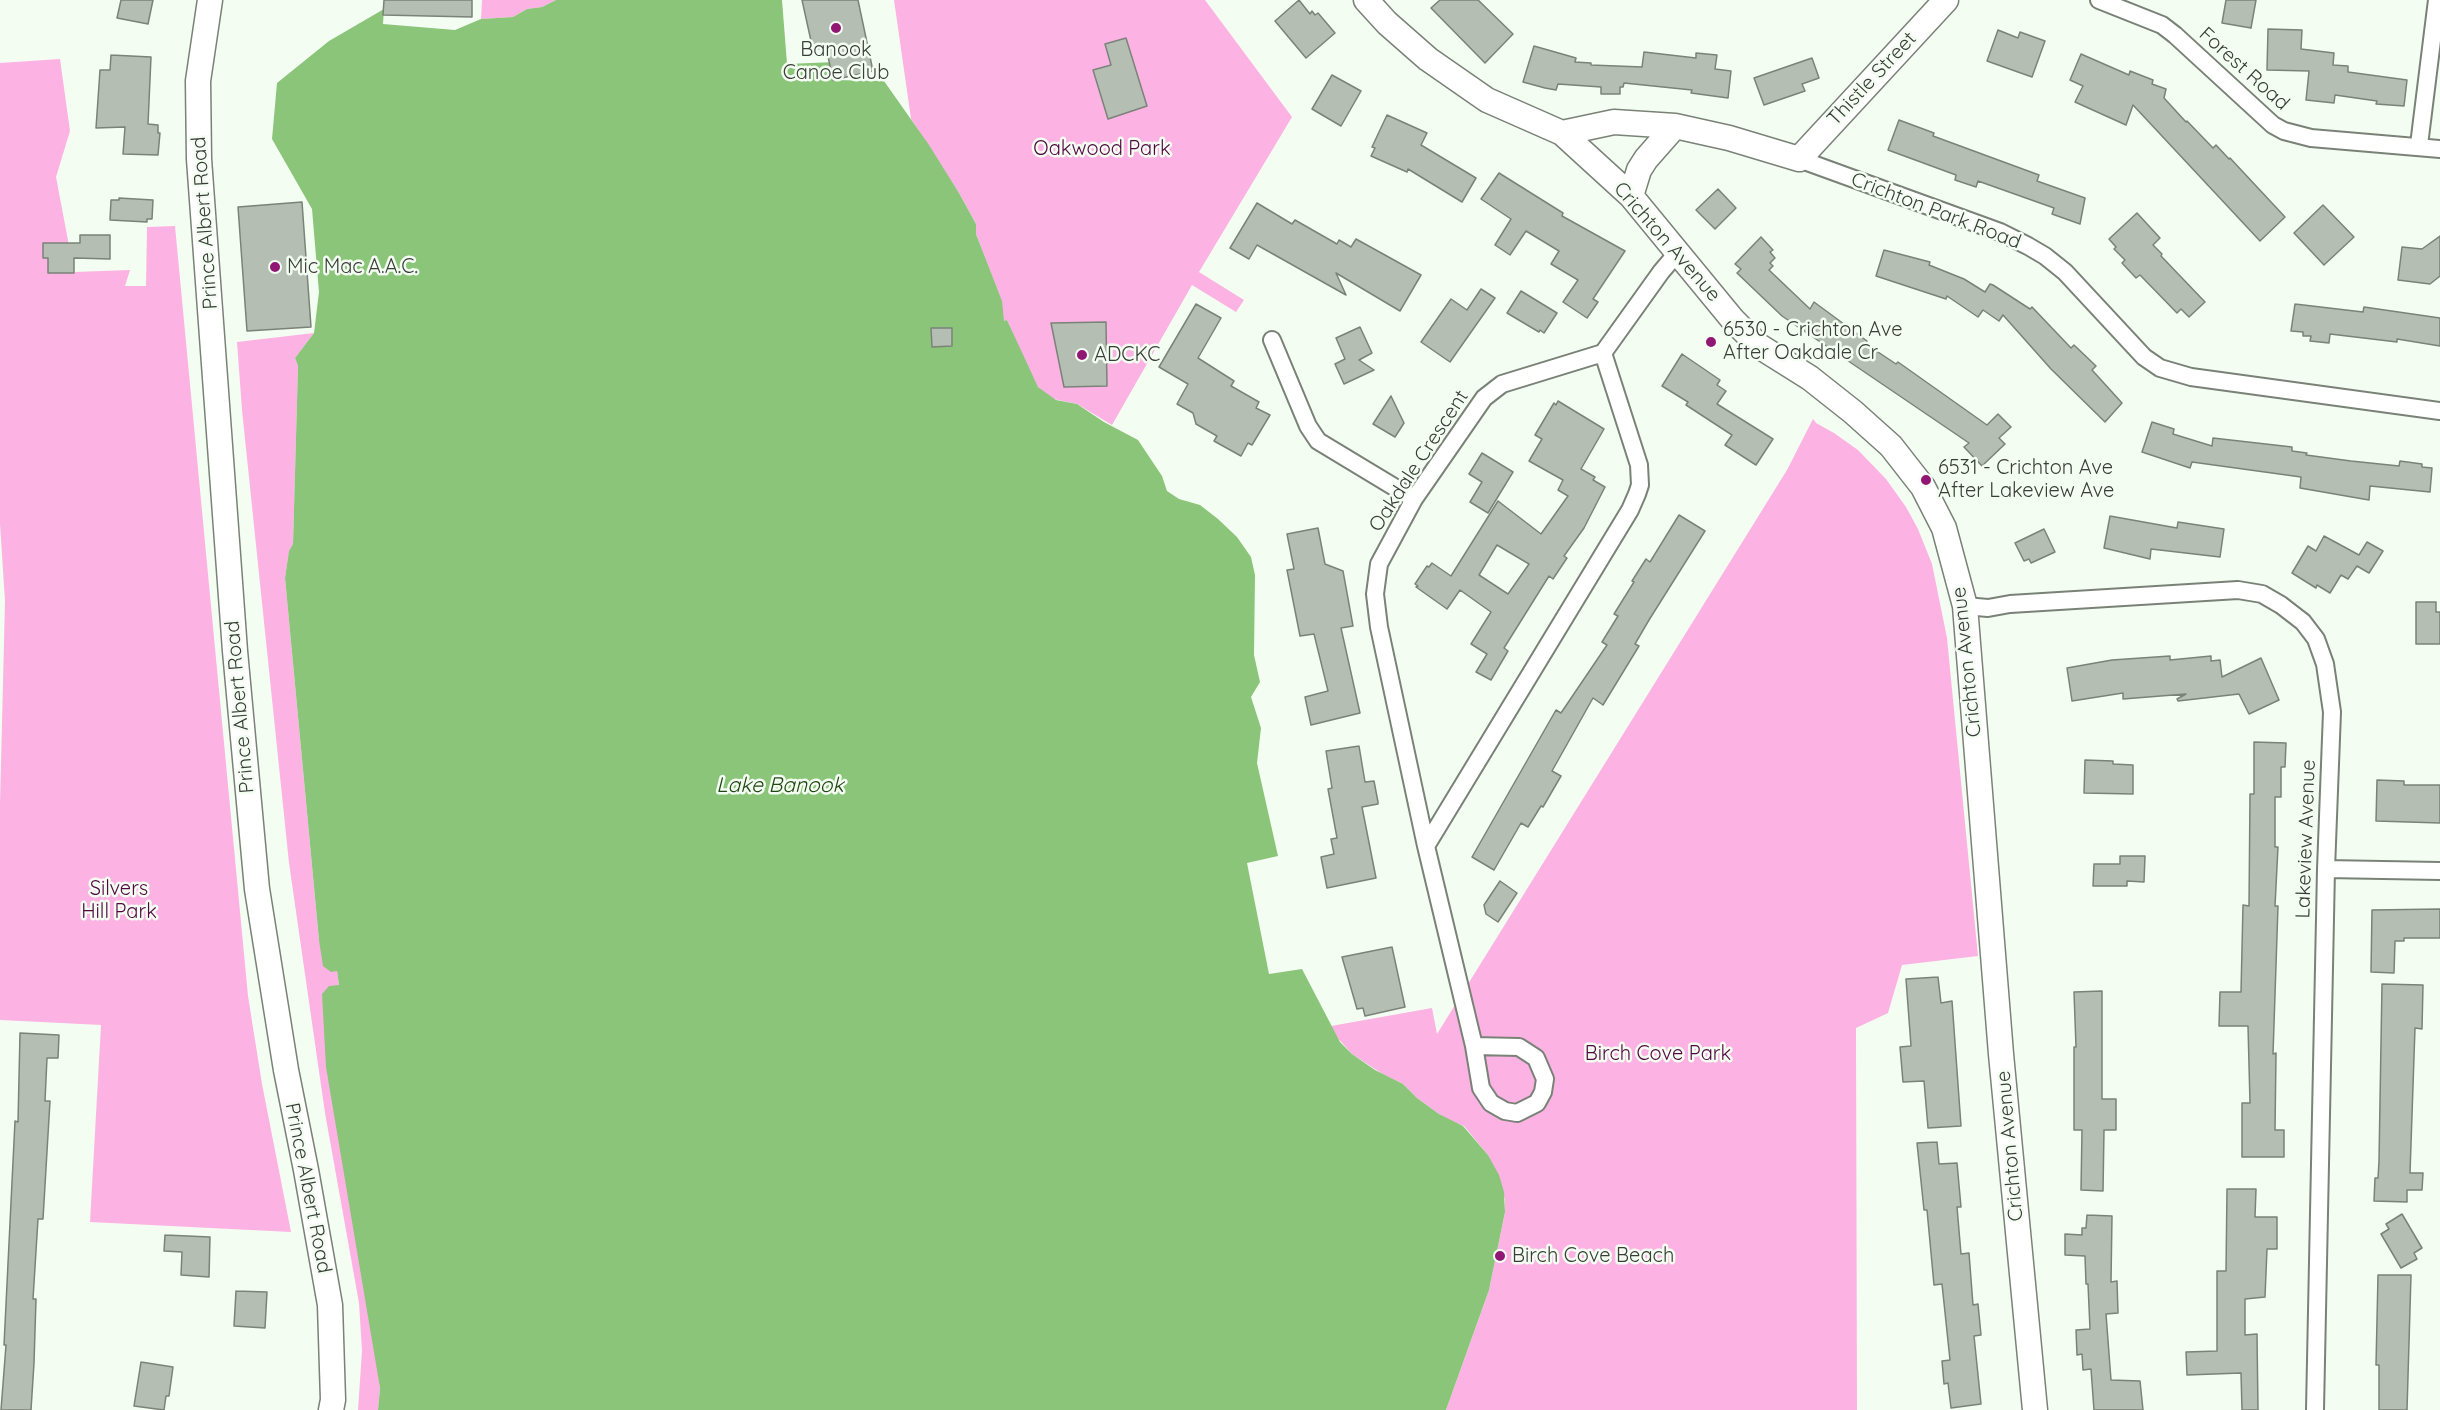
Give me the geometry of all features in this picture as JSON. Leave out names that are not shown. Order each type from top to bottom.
[{"type":"street","name":"Prince Albert Road","points":[[210,0],[198,81],[199,159],[235,651],[257,889],[286,1070],[330,1305],[333,1400],[331,1410]]},
{"type":"street","name":"Crichton Avenue","points":[[1366,0],[1387,23],[1428,59],[1487,100],[1562,133],[1631,196],[1733,320],[1760,346],[1810,378],[1891,446],[1923,487],[1944,528],[1965,606],[2000,1042],[2035,1410]]},
{"type":"street","name":"Thistle Street","points":[[1799,159],[1946,0]]},
{"type":"street","name":"Forest Road","points":[[2099,0],[2162,25],[2184,42],[2272,125],[2284,131],[2311,138],[2440,149]]},
{"type":"street","points":[[2419,146],[2437,0]]},
{"type":"street","name":"Crichton Park Road","points":[[1562,133],[1614,122],[1675,126],[1729,138],[1799,159],[2000,232],[2037,251],[2064,272],[2144,357],[2160,368],[2191,377],[2440,411]]},
{"type":"street","points":[[1631,196],[1639,170],[1675,126]]},
{"type":"street","points":[[1426,846],[1630,510],[1637,494],[1640,485],[1639,465],[1603,353],[1678,252]]},
{"type":"street","points":[[1272,340],[1308,426],[1318,441],[1414,499]]},
{"type":"street","name":"Oakdale Crescent","points":[[1474,1046],[1519,1047],[1536,1058],[1545,1079],[1543,1092],[1537,1103],[1517,1113],[1495,1107],[1481,1088],[1474,1046],[1426,846],[1379,627],[1375,594],[1378,564],[1414,499],[1484,398],[1494,388],[1520,377],[1603,353]]},
{"type":"street","name":"Lakeview Avenue","points":[[1965,606],[1988,608],[2010,604],[2238,590],[2262,594],[2281,605],[2303,622],[2316,639],[2325,664],[2332,712],[2326,869],[2315,1410]]},
{"type":"street","points":[[2326,869],[2440,871]]},
{"type":"green space","points":[[482,0],[556,0],[542,7],[527,9],[513,17],[481,19]]},
{"type":"green space","name":"Oakwood Park","points":[[894,0],[1205,0],[1292,117],[1199,272],[1244,300],[1236,312],[1192,285],[1112,425],[1077,404],[1053,399],[1033,380],[1007,320],[1004,322],[1000,297],[976,234],[976,224],[959,193],[911,119]]},
{"type":"green space","name":"Silvers Hill Park","points":[[60,59],[70,131],[56,177],[74,272],[130,270],[125,286],[146,286],[147,227],[175,226],[248,996],[262,1084],[291,1232],[90,1222],[101,1025],[0,1020],[0,804],[5,601],[0,524],[0,63]]},
{"type":"green space","points":[[314,333],[295,358],[298,366],[293,544],[289,552],[285,578],[319,940],[337,970],[339,986],[329,986],[380,1388],[378,1410],[358,1410],[362,1351],[359,1303],[325,1113],[289,863],[237,342]]},
{"type":"green space","name":"Birch Cove Park","points":[[1813,419],[1858,450],[1886,479],[1918,529],[1932,564],[1947,638],[1978,956],[1902,965],[1888,1013],[1856,1028],[1857,1410],[1446,1410],[1489,1290],[1505,1212],[1505,1199],[1488,1155],[1464,1126],[1446,1119],[1417,1098],[1403,1084],[1384,1075],[1352,1054],[1334,1034],[1331,1026],[1432,1008],[1437,1034],[1787,470]]},
{"type":"water","name":"Lake Banook","points":[[556,0],[782,0],[787,64],[835,62],[833,80],[884,81],[929,145],[976,224],[976,234],[1002,301],[1004,321],[1007,320],[1038,387],[1056,400],[1077,404],[1138,440],[1162,476],[1167,491],[1179,499],[1200,505],[1218,519],[1237,537],[1251,557],[1255,575],[1254,655],[1260,682],[1251,697],[1261,728],[1257,763],[1278,856],[1247,863],[1269,974],[1302,969],[1340,1042],[1352,1054],[1375,1070],[1403,1084],[1439,1114],[1463,1126],[1488,1155],[1499,1175],[1504,1192],[1505,1212],[1489,1290],[1446,1410],[378,1410],[380,1388],[326,1067],[322,994],[329,986],[339,985],[337,971],[331,972],[323,966],[319,940],[285,578],[289,551],[293,544],[298,366],[295,358],[314,333],[319,292],[312,209],[272,139],[277,83],[329,41],[384,9],[383,24],[455,30],[481,19],[513,17],[527,9],[542,7]]},
{"type":"building","points":[[121,0],[153,0],[148,24],[117,18]]},
{"type":"building","points":[[384,0],[472,0],[472,17],[383,15]]},
{"type":"building","name":"Banook Canoe Club","points":[[802,0],[858,0],[873,71],[833,80],[826,47],[813,50]]},
{"type":"building","points":[[1299,0],[1310,14],[1312,11],[1315,15],[1318,13],[1335,33],[1306,58],[1275,21]]},
{"type":"building","points":[[1440,0],[1478,0],[1513,34],[1485,63],[1431,8]]},
{"type":"building","points":[[2226,0],[2256,0],[2251,28],[2222,23]]},
{"type":"building","points":[[2268,29],[2302,30],[2301,49],[2334,53],[2333,65],[2348,66],[2348,72],[2407,80],[2404,106],[2376,104],[2377,101],[2335,95],[2334,103],[2306,100],[2309,71],[2267,70]]},
{"type":"building","points":[[1998,30],[2018,38],[2020,32],[2045,41],[2032,77],[1987,61]]},
{"type":"building","points":[[1126,38],[1147,106],[1108,119],[1093,70],[1111,65],[1105,44]]},
{"type":"building","points":[[1534,46],[1576,58],[1575,62],[1591,63],[1591,65],[1642,67],[1644,52],[1696,58],[1696,53],[1717,55],[1715,69],[1731,71],[1728,98],[1691,93],[1692,90],[1624,83],[1623,87],[1620,87],[1620,94],[1601,94],[1601,87],[1558,84],[1556,90],[1545,88],[1523,82]]},
{"type":"building","points":[[2081,54],[2129,75],[2130,71],[2153,80],[2152,84],[2166,89],[2164,98],[2186,122],[2213,148],[2216,145],[2230,158],[2285,217],[2260,241],[2133,105],[2126,125],[2075,102],[2083,86],[2070,80]]},
{"type":"building","points":[[111,55],[151,57],[148,124],[158,125],[158,133],[160,133],[158,155],[123,154],[125,127],[96,128],[100,70],[110,70]]},
{"type":"building","points":[[1812,58],[1819,78],[1802,84],[1805,91],[1764,105],[1754,78]]},
{"type":"building","points":[[1332,75],[1361,91],[1341,126],[1312,109]]},
{"type":"building","points":[[1387,115],[1427,133],[1421,145],[1476,178],[1462,202],[1408,169],[1407,172],[1371,156],[1375,148],[1372,147]]},
{"type":"building","points":[[1899,120],[1934,133],[1933,136],[2039,175],[2037,181],[2085,198],[2080,224],[2052,214],[2054,208],[1978,181],[1976,187],[1955,180],[1956,175],[1888,150]]},
{"type":"building","points":[[1499,173],[1563,213],[1562,216],[1625,251],[1593,299],[1598,302],[1587,318],[1563,302],[1578,280],[1551,264],[1559,251],[1526,231],[1510,255],[1495,245],[1511,219],[1481,199]]},
{"type":"building","points":[[1718,189],[1736,208],[1715,229],[1696,210]]},
{"type":"building","points":[[119,198],[153,200],[152,219],[147,219],[147,222],[110,220],[111,200],[119,200]]},
{"type":"building","name":"Mic Mac A.A.C.","points":[[302,202],[311,327],[247,331],[238,207]]},
{"type":"building","points":[[1257,203],[1292,224],[1295,220],[1337,244],[1339,240],[1351,247],[1356,239],[1421,275],[1400,311],[1336,273],[1346,295],[1257,245],[1249,259],[1230,248]]},
{"type":"building","points":[[2323,205],[2354,237],[2324,265],[2294,233]]},
{"type":"building","points":[[2137,213],[2160,238],[2153,245],[2162,254],[2161,256],[2205,302],[2189,317],[2181,309],[2177,313],[2140,275],[2136,278],[2122,263],[2125,260],[2114,249],[2116,247],[2109,239]]},
{"type":"building","points":[[80,235],[110,235],[110,259],[74,258],[74,273],[48,273],[48,258],[43,258],[43,243],[80,243]]},
{"type":"building","points":[[2440,236],[2440,276],[2430,284],[2398,280],[2402,247],[2422,249]]},
{"type":"building","points":[[1761,237],[1773,250],[1770,252],[1775,258],[1770,263],[1773,266],[1769,270],[1810,309],[1814,302],[1867,341],[1866,344],[1896,364],[1898,362],[1987,425],[1998,414],[2011,427],[1999,438],[2005,444],[1982,466],[1964,447],[1969,443],[1782,316],[1737,273],[1741,269],[1735,264]]},
{"type":"building","points":[[1884,250],[1930,262],[1929,265],[1964,279],[1985,292],[1990,284],[1993,285],[2030,309],[2032,307],[2071,348],[2074,345],[2096,366],[2092,370],[2122,403],[2105,422],[2051,369],[2003,315],[1999,321],[1983,310],[1978,317],[1947,296],[1946,299],[1876,276]]},
{"type":"building","points":[[1481,289],[1495,298],[1450,362],[1421,342],[1451,299],[1467,310]]},
{"type":"building","points":[[1521,291],[1557,313],[1544,333],[1507,313]]},
{"type":"building","points":[[1196,304],[1221,318],[1198,358],[1234,381],[1231,386],[1259,402],[1256,408],[1270,415],[1252,445],[1248,443],[1241,456],[1214,441],[1217,436],[1196,424],[1193,413],[1177,404],[1188,384],[1159,367]]},
{"type":"building","points":[[2295,304],[2363,312],[2364,307],[2440,318],[2440,346],[2397,339],[2397,342],[2330,334],[2329,343],[2310,341],[2311,336],[2303,336],[2303,332],[2291,331]]},
{"type":"building","name":"ADCKC","points":[[1106,322],[1107,386],[1064,387],[1051,323]]},
{"type":"building","points":[[1360,327],[1372,353],[1359,360],[1374,370],[1344,384],[1335,364],[1345,359],[1336,338]]},
{"type":"building","points":[[931,328],[952,328],[952,346],[932,347]]},
{"type":"building","points":[[1682,354],[1720,380],[1717,385],[1726,391],[1717,404],[1773,439],[1756,465],[1725,445],[1732,435],[1686,405],[1688,402],[1662,386]]},
{"type":"building","points":[[1391,396],[1404,423],[1395,437],[1373,424]]},
{"type":"building","points":[[1558,401],[1604,429],[1581,469],[1595,477],[1593,480],[1605,487],[1584,528],[1564,556],[1567,558],[1553,579],[1549,576],[1504,648],[1508,651],[1491,680],[1476,672],[1487,654],[1471,644],[1491,612],[1460,590],[1447,609],[1415,584],[1427,566],[1429,567],[1432,563],[1451,576],[1498,501],[1541,534],[1568,496],[1558,490],[1563,480],[1529,461],[1542,439],[1535,435],[1554,403],[1556,405]],"holes":[[[1497,545],[1529,564],[1508,594],[1479,575]]]},
{"type":"building","points":[[2152,422],[2174,429],[2173,434],[2212,446],[2213,438],[2292,447],[2292,451],[2307,453],[2306,455],[2351,461],[2399,466],[2400,461],[2422,464],[2422,467],[2432,468],[2430,492],[2370,486],[2369,500],[2300,488],[2301,477],[2192,462],[2190,468],[2142,452]]},
{"type":"building","points":[[1482,453],[1513,472],[1488,513],[1470,502],[1482,482],[1469,474]]},
{"type":"building","points":[[1679,515],[1705,531],[1649,620],[1635,644],[1639,646],[1603,705],[1593,698],[1552,771],[1561,776],[1543,807],[1541,806],[1528,827],[1521,823],[1494,870],[1472,857],[1556,710],[1561,713],[1607,645],[1602,642],[1618,616],[1614,614],[1634,582],[1632,581],[1646,559],[1650,562]]},
{"type":"building","points":[[2110,516],[2177,528],[2178,522],[2224,529],[2220,557],[2151,549],[2150,559],[2104,548]]},
{"type":"building","points":[[1318,528],[1325,564],[1343,571],[1353,626],[1341,628],[1360,713],[1311,725],[1305,697],[1328,691],[1314,634],[1300,636],[1287,570],[1294,569],[1287,534]]},
{"type":"building","points":[[2044,529],[2055,552],[2031,563],[2029,559],[2024,561],[2015,543]]},
{"type":"building","points":[[2324,536],[2359,555],[2367,542],[2383,551],[2369,573],[2357,566],[2348,579],[2341,575],[2330,593],[2317,585],[2316,588],[2292,573],[2308,546],[2316,551]]},
{"type":"building","points":[[2416,602],[2436,602],[2436,612],[2440,612],[2440,644],[2416,644]]},
{"type":"building","points":[[2170,656],[2170,660],[2211,656],[2211,661],[2220,660],[2222,677],[2261,658],[2279,700],[2249,714],[2239,694],[2178,701],[2177,699],[2186,694],[2123,699],[2123,693],[2072,701],[2067,668],[2112,660]]},
{"type":"building","points":[[2254,742],[2286,743],[2285,767],[2281,767],[2281,797],[2275,797],[2275,847],[2278,847],[2275,906],[2278,906],[2273,1054],[2276,1053],[2275,1130],[2284,1130],[2284,1157],[2242,1157],[2242,1103],[2250,1103],[2248,1026],[2219,1026],[2220,992],[2241,992],[2243,905],[2249,906],[2250,794],[2254,794]]},
{"type":"building","points":[[1359,746],[1365,782],[1374,781],[1378,802],[1378,804],[1362,807],[1376,878],[1327,888],[1321,857],[1334,854],[1331,839],[1337,838],[1328,789],[1332,788],[1326,751]]},
{"type":"building","points":[[2085,760],[2113,761],[2113,764],[2133,765],[2133,794],[2084,793]]},
{"type":"building","points":[[2377,780],[2404,781],[2404,785],[2440,785],[2440,823],[2376,821]]},
{"type":"building","points":[[2120,856],[2145,856],[2144,882],[2127,881],[2127,886],[2093,886],[2094,864],[2120,864]]},
{"type":"building","points":[[1500,881],[1517,893],[1498,922],[1486,914],[1484,905]]},
{"type":"building","points":[[2440,909],[2440,938],[2404,938],[2404,941],[2395,941],[2394,973],[2371,972],[2372,910]]},
{"type":"building","points":[[1392,947],[1405,1007],[1365,1016],[1363,1008],[1357,1009],[1342,957]]},
{"type":"building","points":[[1938,977],[1941,1003],[1952,1001],[1961,1126],[1928,1128],[1924,1081],[1903,1082],[1900,1047],[1911,1046],[1906,979]]},
{"type":"building","points":[[2382,984],[2423,985],[2422,1029],[2415,1028],[2410,1173],[2423,1173],[2422,1190],[2407,1190],[2407,1202],[2374,1201],[2375,1178],[2378,1178],[2379,1161]]},
{"type":"building","points":[[2102,991],[2102,1099],[2116,1099],[2116,1130],[2104,1130],[2103,1191],[2081,1190],[2082,1130],[2074,1130],[2074,1047],[2076,1047],[2074,992]]},
{"type":"building","points":[[20,1033],[59,1035],[58,1058],[47,1058],[45,1101],[50,1101],[43,1219],[38,1219],[33,1299],[36,1299],[31,1410],[1,1410],[6,1345],[4,1345],[15,1121],[18,1122]]},
{"type":"building","points":[[1937,1142],[1939,1164],[1957,1163],[1961,1207],[1957,1207],[1961,1254],[1969,1253],[1973,1305],[1978,1304],[1981,1335],[1974,1336],[1981,1404],[1951,1408],[1948,1383],[1944,1384],[1942,1361],[1950,1360],[1942,1284],[1934,1285],[1927,1210],[1924,1210],[1917,1143]]},
{"type":"building","points":[[2227,1189],[2256,1189],[2255,1217],[2277,1217],[2277,1249],[2267,1249],[2265,1297],[2245,1299],[2245,1335],[2257,1334],[2258,1410],[2242,1410],[2241,1373],[2187,1375],[2186,1352],[2217,1351],[2217,1271],[2226,1271]]},
{"type":"building","points":[[2402,1214],[2422,1248],[2414,1253],[2417,1259],[2401,1268],[2381,1234],[2389,1229],[2386,1224]]},
{"type":"building","points":[[2087,1215],[2112,1216],[2111,1282],[2117,1281],[2118,1313],[2106,1314],[2111,1380],[2140,1381],[2143,1410],[2094,1410],[2091,1369],[2083,1370],[2082,1354],[2077,1355],[2076,1330],[2090,1329],[2088,1284],[2086,1284],[2085,1256],[2065,1255],[2065,1234],[2082,1235],[2082,1228],[2086,1228]]},
{"type":"building","points":[[165,1235],[210,1237],[209,1277],[181,1275],[182,1252],[164,1251]]},
{"type":"building","points":[[2378,1275],[2411,1275],[2407,1410],[2379,1410],[2379,1365],[2376,1365]]},
{"type":"building","points":[[236,1291],[267,1292],[265,1328],[234,1326]]},
{"type":"building","points":[[141,1362],[173,1367],[169,1396],[166,1396],[164,1410],[134,1406]]},
{"type":"place","name":"Banook Canoe Club","points":[[836,28]]},
{"type":"place","name":"Mic Mac A.A.C.","points":[[275,267]]},
{"type":"place","name":"6530 - Crichton Ave After Oakdale Cr","points":[[1711,342]]},
{"type":"place","name":"ADCKC","points":[[1082,355]]},
{"type":"place","name":"6531 - Crichton Ave After Lakeview Ave","points":[[1926,480]]},
{"type":"place","name":"Birch Cove Beach","points":[[1500,1256]]}]
